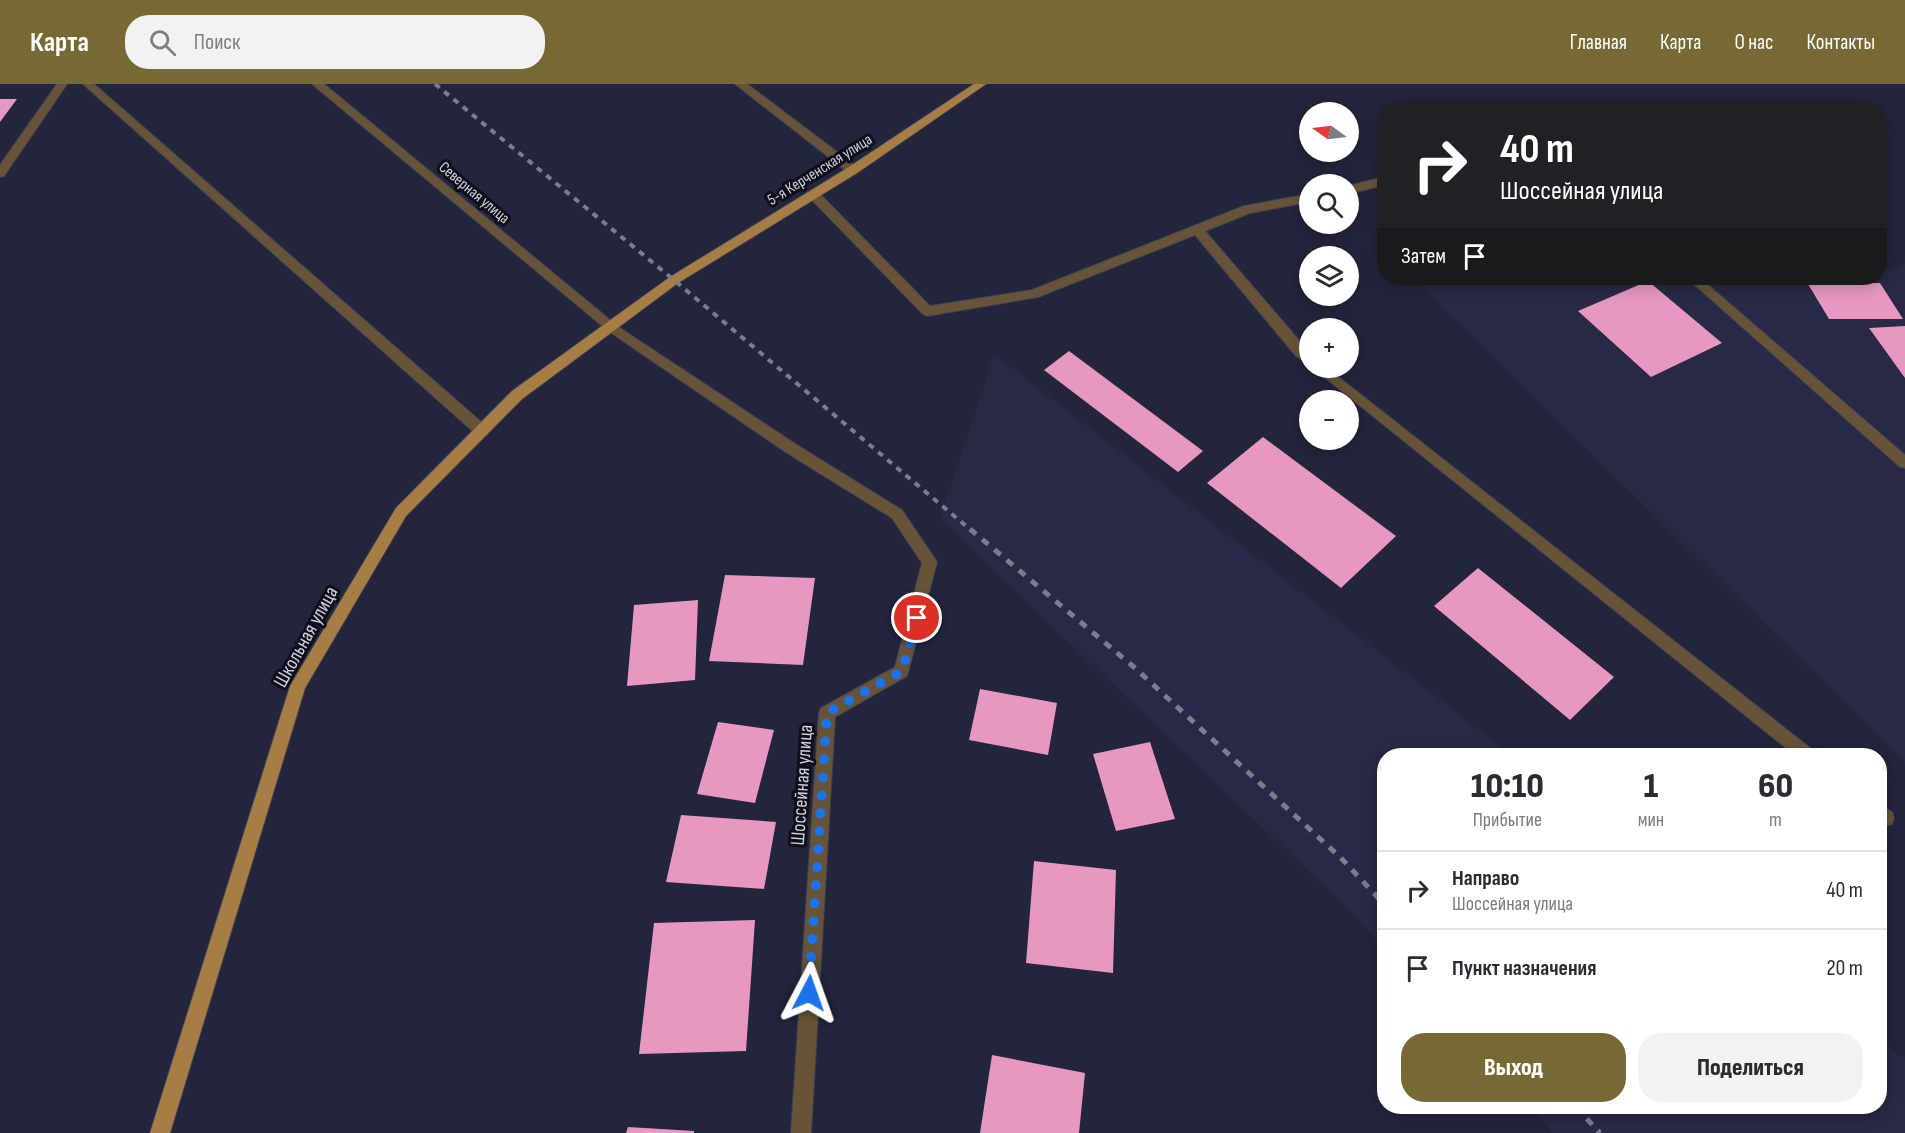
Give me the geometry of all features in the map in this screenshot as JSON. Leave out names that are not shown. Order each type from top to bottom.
[{"type":"main road","name":"5-я Керченская улица","points":[[674,280],[853,170],[981,84]]},
{"type":"main road","name":"Школьная улица","points":[[160,1133],[298,686],[401,512],[517,395],[674,280]]},
{"type":"street","points":[[0,173],[62,84]]},
{"type":"street","points":[[88,84],[482,430]]},
{"type":"street","name":"Северная улица","points":[[317,84],[611,327]]},
{"type":"street","points":[[740,84],[853,170]]},
{"type":"street","points":[[1359,187],[1377,183]]},
{"type":"street","points":[[813,194],[927,311],[1034,294],[1248,209],[1299,200]]},
{"type":"street","points":[[1197,229],[1299,351]]},
{"type":"street","points":[[1701,285],[1905,463]]},
{"type":"street","name":"Шоссейная улица","points":[[611,327],[792,449],[897,514],[930,562],[902,671],[827,713],[801,1133]]},
{"type":"street","points":[[1332,378],[1798,748]]},
{"type":"shaded area","points":[[1905,263],[1905,762],[1420,285],[1887,285],[1887,269]]},
{"type":"shaded area","points":[[994,354],[1503,748],[1377,748],[1377,940],[1356,917],[940,519]]},
{"type":"shaded area","points":[[1887,1045],[1905,1059],[1905,1133],[1553,1133],[1536,1114],[1887,1114]]},
{"type":"building","points":[[0,99],[17,99],[0,122]]},
{"type":"building","points":[[1639,285],[1653,285],[1722,343],[1651,377],[1578,311]]},
{"type":"building","points":[[1809,285],[1881,285],[1903,319],[1829,319]]},
{"type":"building","points":[[1905,326],[1905,378],[1869,328]]},
{"type":"building","points":[[1069,351],[1203,451],[1178,472],[1044,370]]},
{"type":"building","points":[[1263,437],[1396,536],[1341,588],[1207,483]]},
{"type":"building","points":[[1478,568],[1614,677],[1570,720],[1434,606]]},
{"type":"building","points":[[725,575],[815,578],[803,665],[709,661]]},
{"type":"building","points":[[698,600],[695,680],[627,686],[634,605]]},
{"type":"building","points":[[980,689],[1057,703],[1048,755],[969,740]]},
{"type":"building","points":[[718,722],[774,730],[755,803],[697,794]]},
{"type":"building","points":[[1150,742],[1175,819],[1116,831],[1093,754]]},
{"type":"building","points":[[681,815],[776,822],[764,889],[666,882]]},
{"type":"building","points":[[1034,861],[1116,870],[1113,973],[1026,963]]},
{"type":"building","points":[[755,920],[746,1051],[639,1054],[654,923]]},
{"type":"building","points":[[992,1055],[1085,1073],[1079,1133],[980,1133]]},
{"type":"building","points":[[628,1127],[694,1131],[694,1133],[626,1133]]},
{"type":"railway","points":[[435,84],[674,280],[972,531]]},
{"type":"railway","points":[[970,529],[1135,668],[1341,858],[1377,897]]},
{"type":"railway","points":[[1582,1114],[1600,1133]]},
{"type":"route","points":[[809,993],[827,713],[902,671],[917,618]]}]
